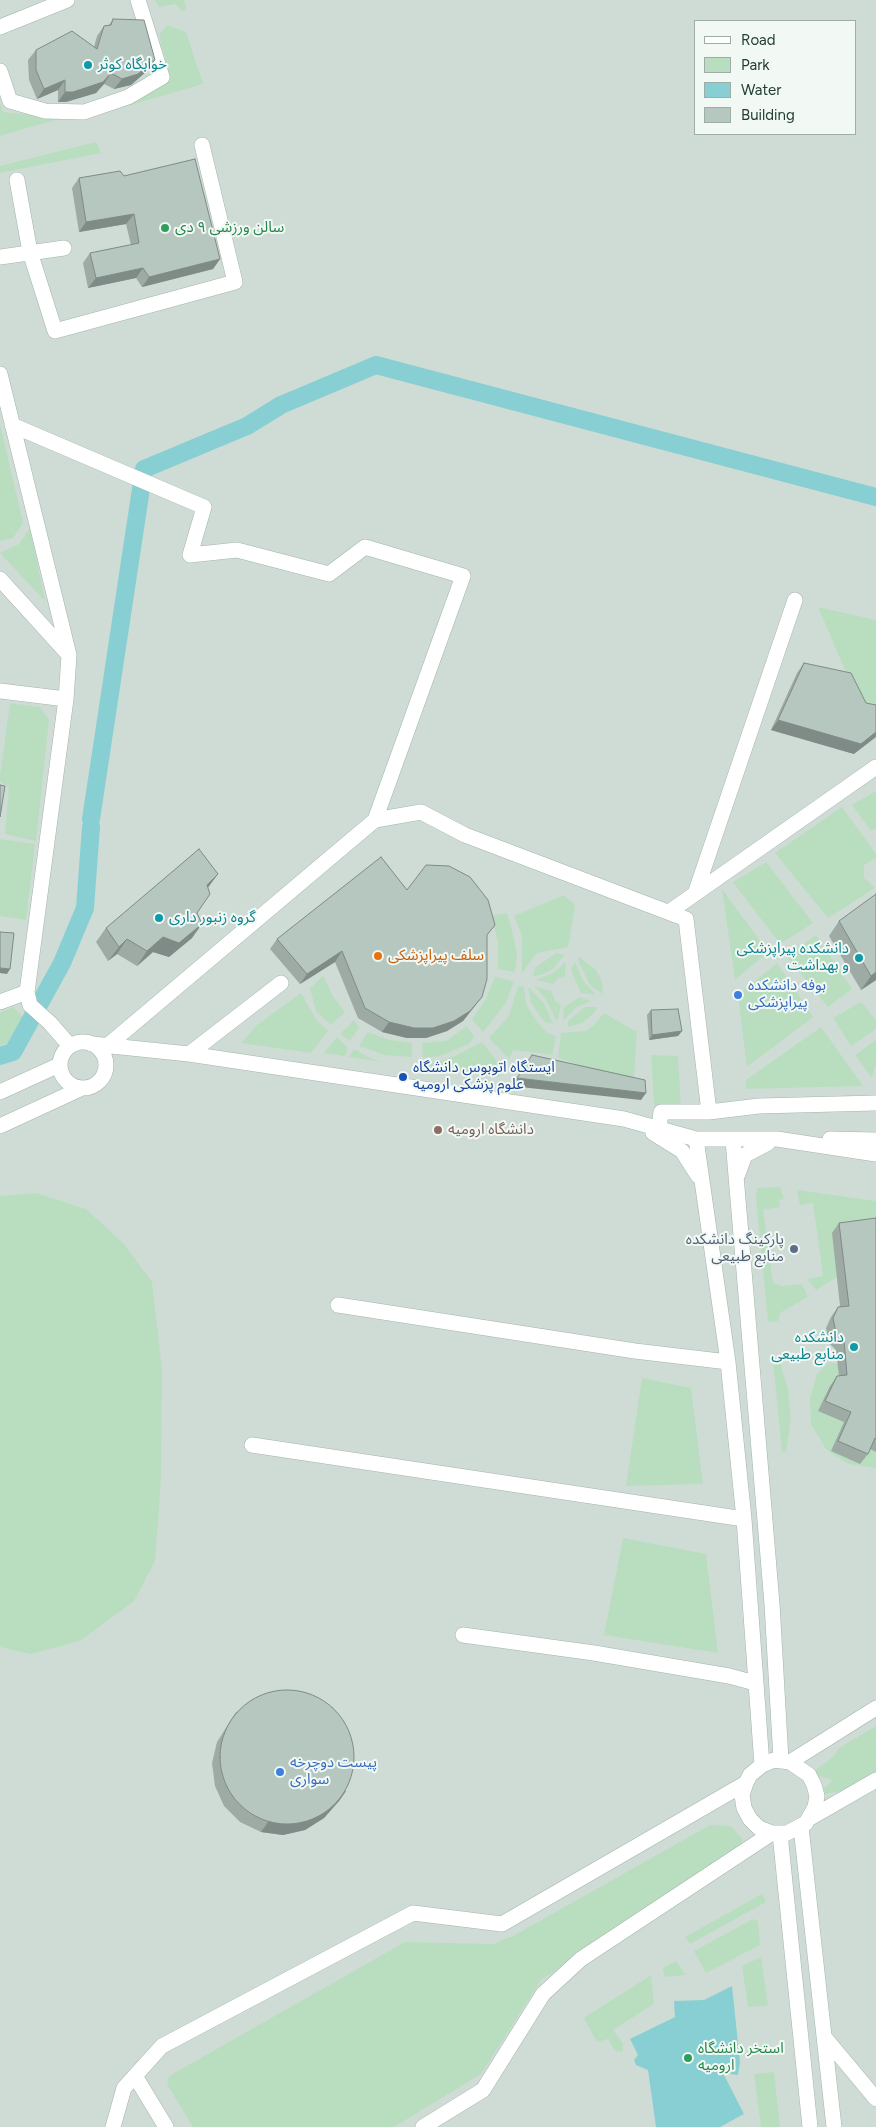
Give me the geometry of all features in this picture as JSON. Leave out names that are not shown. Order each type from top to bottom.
[{"type":"street","points":[[0,27],[67,0]]},
{"type":"street","points":[[0,71],[10,101],[45,111],[84,112],[128,97],[162,77],[138,0]]},
{"type":"street","points":[[17,180],[30,252],[56,331],[235,282],[202,145]]},
{"type":"street","points":[[0,257],[64,248]]},
{"type":"street","points":[[0,374],[69,655],[66,699],[27,992],[30,1005],[50,1023],[70,1046]]},
{"type":"street","points":[[12,425],[204,506],[190,555],[238,550],[329,574],[365,547],[462,576],[375,820]]},
{"type":"street","points":[[0,579],[69,655]]},
{"type":"street","points":[[696,894],[795,600]]},
{"type":"street","points":[[0,691],[66,699]]},
{"type":"street","points":[[669,912],[876,767]]},
{"type":"street","points":[[99,1045],[375,820],[421,812],[464,835],[686,919],[709,1112]]},
{"type":"street","points":[[189,1054],[281,983]]},
{"type":"street","points":[[0,1002],[27,992]]},
{"type":"street","points":[[80,1089],[69,1084],[62,1076],[59,1065],[62,1054],[70,1046],[80,1042],[189,1054],[624,1119],[696,1139],[876,1140]]},
{"type":"street","points":[[0,1126],[80,1089],[91,1088],[100,1081],[106,1072],[106,1060],[99,1045]]},
{"type":"street","points":[[0,1092],[59,1065]]},
{"type":"street","points":[[658,1128],[661,1112],[709,1112],[760,1106],[876,1103]]},
{"type":"street","points":[[624,1119],[665,1138],[682,1151],[702,1184]]},
{"type":"street","points":[[696,1139],[728,1362],[744,1519],[762,1765]]},
{"type":"street","points":[[737,1180],[738,1168],[745,1155],[756,1147],[777,1139],[876,1154]]},
{"type":"street","points":[[733,1140],[786,1761]]},
{"type":"street","points":[[338,1305],[625,1350],[728,1362]]},
{"type":"street","points":[[252,1445],[744,1519]]},
{"type":"street","points":[[463,1635],[594,1653],[729,1676],[755,1683]]},
{"type":"street","points":[[776,1833],[760,1828],[747,1814],[742,1795],[746,1783],[755,1769],[762,1765],[786,1761],[876,1708]]},
{"type":"street","points":[[786,1761],[809,1775],[817,1796],[806,1822],[834,2127]]},
{"type":"street","points":[[423,2127],[483,2090],[543,1994],[581,1959],[776,1833],[806,1822],[876,1780]]},
{"type":"street","points":[[113,2127],[124,2088],[162,2046],[413,1913],[502,1924],[746,1783]]},
{"type":"street","points":[[776,1833],[810,2127]]},
{"type":"street","points":[[826,2039],[873,2092]]},
{"type":"street","points":[[135,2076],[166,2127]]},
{"type":"shaded area","name":"دانشگاه ارومیه","points":[[0,0],[876,0],[876,2127],[0,2127]]},
{"type":"green space","points":[[155,0],[184,0],[186,9],[181,11],[176,4],[159,7]]},
{"type":"green space","points":[[167,25],[186,32],[203,84],[120,108],[167,80],[168,70],[159,35]]},
{"type":"green space","points":[[0,103],[3,112],[62,118],[0,136]]},
{"type":"green space","points":[[96,142],[101,153],[0,173],[0,166]]},
{"type":"green space","points":[[0,424],[23,523],[13,538],[0,541]]},
{"type":"green space","points":[[30,528],[45,601],[0,553],[19,544]]},
{"type":"green space","points":[[818,607],[876,620],[876,710],[861,707]]},
{"type":"green space","points":[[10,703],[40,707],[49,720],[36,841],[5,834],[9,787],[0,781],[0,775]]},
{"type":"green space","points":[[876,791],[876,828],[871,831],[852,805]]},
{"type":"green space","points":[[842,807],[876,854],[876,858],[864,865],[864,878],[875,888],[828,918],[775,853]]},
{"type":"green space","points":[[0,839],[35,844],[26,920],[0,916]]},
{"type":"green space","points":[[766,862],[813,923],[780,944],[733,882]]},
{"type":"green space","points":[[722,889],[768,952],[735,980]]},
{"type":"green space","points":[[564,895],[575,905],[568,947],[537,953],[522,973],[522,935],[514,916]]},
{"type":"green space","points":[[507,913],[517,956],[515,972],[498,969],[498,942],[491,916]]},
{"type":"green space","points":[[816,935],[852,989],[828,1007],[787,957]]},
{"type":"green space","points":[[556,953],[564,955],[553,969],[541,975],[533,976],[535,968]]},
{"type":"green space","points":[[578,956],[596,970],[602,982],[603,994],[590,985],[579,963]]},
{"type":"green space","points":[[566,962],[565,977],[558,978],[553,984],[536,980],[553,973]]},
{"type":"green space","points":[[575,962],[584,982],[596,995],[581,993],[571,970]]},
{"type":"green space","points":[[777,963],[813,1017],[747,1067],[738,995]]},
{"type":"green space","points":[[323,976],[334,998],[345,1012],[331,1025],[316,1011],[310,988]]},
{"type":"green space","points":[[495,977],[514,981],[506,1003],[483,1032],[472,1019],[485,1001]]},
{"type":"green space","points":[[518,986],[524,987],[526,1004],[535,1019],[547,1033],[556,1036],[552,1055],[513,1050],[509,1059],[489,1038],[509,1016]]},
{"type":"green space","points":[[534,986],[551,991],[556,1002],[561,1005],[557,1022],[545,998]]},
{"type":"green space","points":[[528,987],[544,1003],[553,1024],[545,1022],[539,1015],[531,1002]]},
{"type":"green space","points":[[301,993],[317,1021],[328,1031],[311,1053],[241,1043],[257,1025]]},
{"type":"green space","points":[[580,997],[591,1001],[575,1008],[563,1021],[564,1007]]},
{"type":"green space","points":[[861,1002],[876,1020],[876,1029],[851,1046],[833,1018]]},
{"type":"green space","points":[[13,1007],[26,1020],[24,1033],[11,1043],[0,1045],[0,1013]]},
{"type":"green space","points":[[585,1007],[598,1007],[582,1023],[568,1027],[568,1021]]},
{"type":"green space","points":[[604,1013],[637,1032],[634,1077],[625,1081],[558,1058],[561,1033],[586,1031]]},
{"type":"green space","points":[[354,1020],[359,1027],[350,1041],[340,1034]]},
{"type":"green space","points":[[467,1026],[474,1037],[469,1044],[440,1056],[423,1058],[422,1043],[446,1041]]},
{"type":"green space","points":[[821,1027],[863,1086],[746,1089],[746,1080]]},
{"type":"green space","points":[[368,1032],[390,1040],[412,1043],[412,1057],[385,1055],[359,1046]]},
{"type":"green space","points":[[337,1037],[348,1048],[345,1056],[324,1053]]},
{"type":"green space","points":[[876,1040],[876,1063],[872,1078],[855,1055]]},
{"type":"green space","points":[[482,1042],[503,1069],[500,1077],[420,1067],[453,1057]]},
{"type":"green space","points":[[354,1049],[370,1058],[382,1062],[349,1057]]},
{"type":"green space","points":[[651,1055],[678,1056],[681,1107],[654,1105]]},
{"type":"green space","points":[[780,1187],[784,1199],[779,1200],[780,1207],[763,1210],[773,1283],[782,1286],[802,1284],[808,1297],[780,1313],[778,1321],[768,1322],[756,1197],[757,1188]]},
{"type":"green space","points":[[797,1190],[876,1201],[876,1258],[832,1233],[837,1277],[816,1290],[807,1279],[823,1276],[813,1203],[800,1205]]},
{"type":"green space","points":[[36,1193],[86,1209],[124,1244],[152,1282],[162,1369],[161,1479],[155,1561],[134,1601],[80,1641],[31,1654],[0,1647],[0,1196]]},
{"type":"green space","points":[[773,1360],[780,1363],[788,1389],[791,1419],[786,1452],[782,1451]]},
{"type":"green space","points":[[828,1363],[838,1363],[844,1422],[831,1451],[868,1448],[876,1452],[876,1468],[849,1464],[837,1457],[826,1449],[811,1424],[810,1398],[817,1374]]},
{"type":"green space","points":[[642,1378],[691,1388],[703,1484],[626,1486]]},
{"type":"green space","points":[[623,1538],[706,1554],[718,1653],[604,1635]]},
{"type":"green space","points":[[876,1726],[876,1779],[861,1788],[817,1795],[833,1780],[810,1774],[832,1758],[839,1748]]},
{"type":"green space","points":[[710,1825],[731,1826],[743,1840],[738,1852],[661,1905],[541,1980],[481,2074],[394,2127],[193,2127],[167,2084],[169,2076],[405,1942],[493,1944],[515,1935]]},
{"type":"green space","points":[[762,1894],[766,1902],[690,1944],[685,1937]]},
{"type":"green space","points":[[753,1919],[758,1921],[760,1945],[706,1973],[694,1951]]},
{"type":"green space","points":[[761,1957],[768,2006],[748,2007],[742,1966]]},
{"type":"green space","points":[[676,1961],[686,1975],[664,1977],[663,1968]]},
{"type":"green space","points":[[651,1975],[654,2004],[613,2030],[623,2044],[622,2052],[615,2051],[608,2039],[597,2042],[584,2018]]},
{"type":"green space","points":[[774,2072],[780,2127],[761,2127],[754,2074]]},
{"type":"water","name":"استخر دانشگاه ارومیه","points":[[732,1986],[740,2062],[738,2075],[723,2073],[744,2114],[720,2127],[656,2127],[648,2070],[636,2065],[634,2060],[638,2055],[630,2039],[675,2017],[674,2001],[704,2000]]},
{"type":"building","name":"خوابگاه کوثر","points":[[113,19],[144,20],[155,60],[138,74],[122,79],[111,73],[103,82],[73,92],[65,92],[65,80],[44,89],[36,70],[36,50],[72,31],[97,49],[104,26],[111,25]]},
{"type":"building","name":"سالن ورزشی ۹ دی","points":[[195,159],[220,259],[149,277],[143,268],[96,278],[90,253],[139,243],[134,214],[86,222],[79,178],[120,171],[124,176]]},
{"type":"building","points":[[804,663],[851,673],[866,703],[876,705],[876,732],[861,744],[778,720]]},
{"type":"building","points":[[0,785],[5,786],[0,817]]},
{"type":"building","name":"گروه زنبور داری","points":[[199,849],[218,874],[207,885],[210,894],[197,913],[202,924],[179,943],[163,937],[147,951],[127,939],[119,947],[106,928]]},
{"type":"building","name":"سلف پیراپزشکی","points":[[381,857],[407,890],[426,865],[449,866],[470,877],[488,900],[495,925],[487,935],[487,979],[482,997],[470,1011],[454,1021],[433,1028],[414,1028],[389,1022],[365,1008],[342,951],[307,974],[277,939]]},
{"type":"building","points":[[876,894],[876,972],[871,976],[839,921]]},
{"type":"building","points":[[0,932],[14,933],[10,969],[0,968]]},
{"type":"building","points":[[678,1009],[682,1031],[652,1035],[651,1010]]},
{"type":"building","points":[[532,1055],[645,1080],[646,1093],[517,1078]]},
{"type":"building","name":"دانشکده منابع طبیعی","points":[[876,1218],[876,1439],[868,1454],[838,1441],[851,1412],[825,1401],[837,1376],[847,1375],[844,1340],[836,1333],[833,1318],[838,1307],[849,1306],[839,1223]]},
{"type":"building","name":"پیست دوچرخه سواری","points":[[287,1690],[313,1695],[324,1701],[334,1710],[343,1720],[349,1731],[354,1757],[349,1783],[343,1794],[334,1804],[324,1813],[313,1819],[287,1824],[261,1819],[250,1813],[240,1804],[231,1794],[225,1783],[220,1757],[225,1731],[231,1720],[240,1710],[250,1701],[261,1695]]},
{"type":"waterway","points":[[91,819],[144,469],[247,426],[281,405],[376,365],[876,497]]},
{"type":"waterway","points":[[0,1056],[13,1052],[62,963],[85,908],[91,827]]},
{"type":"place","name":"خوابگاه کوثر","points":[[88,65]]},
{"type":"place","name":"سالن ورزشی ۹ دی","points":[[165,228]]},
{"type":"place","name":"گروه زنبور داری","points":[[159,918]]},
{"type":"place","name":"سلف پیراپزشکی","points":[[378,956]]},
{"type":"place","name":"دانشکده پیراپزشکی و بهداشت","points":[[859,958]]},
{"type":"place","name":"بوفه دانشکده پیراپزشکی","points":[[738,995]]},
{"type":"place","name":"ایستگاه اتوبوس دانشگاه علوم پزشکی ارومیه","points":[[403,1077]]},
{"type":"place","name":"دانشگاه ارومیه","points":[[438,1130]]},
{"type":"place","name":"پارکینگ دانشکده منابع طبیعی","points":[[794,1249]]},
{"type":"place","name":"دانشکده منابع طبیعی","points":[[854,1347]]},
{"type":"place","name":"پیست دوچرخه سواری","points":[[280,1772]]},
{"type":"place","name":"استخر دانشگاه ارومیه","points":[[688,2058]]}]
